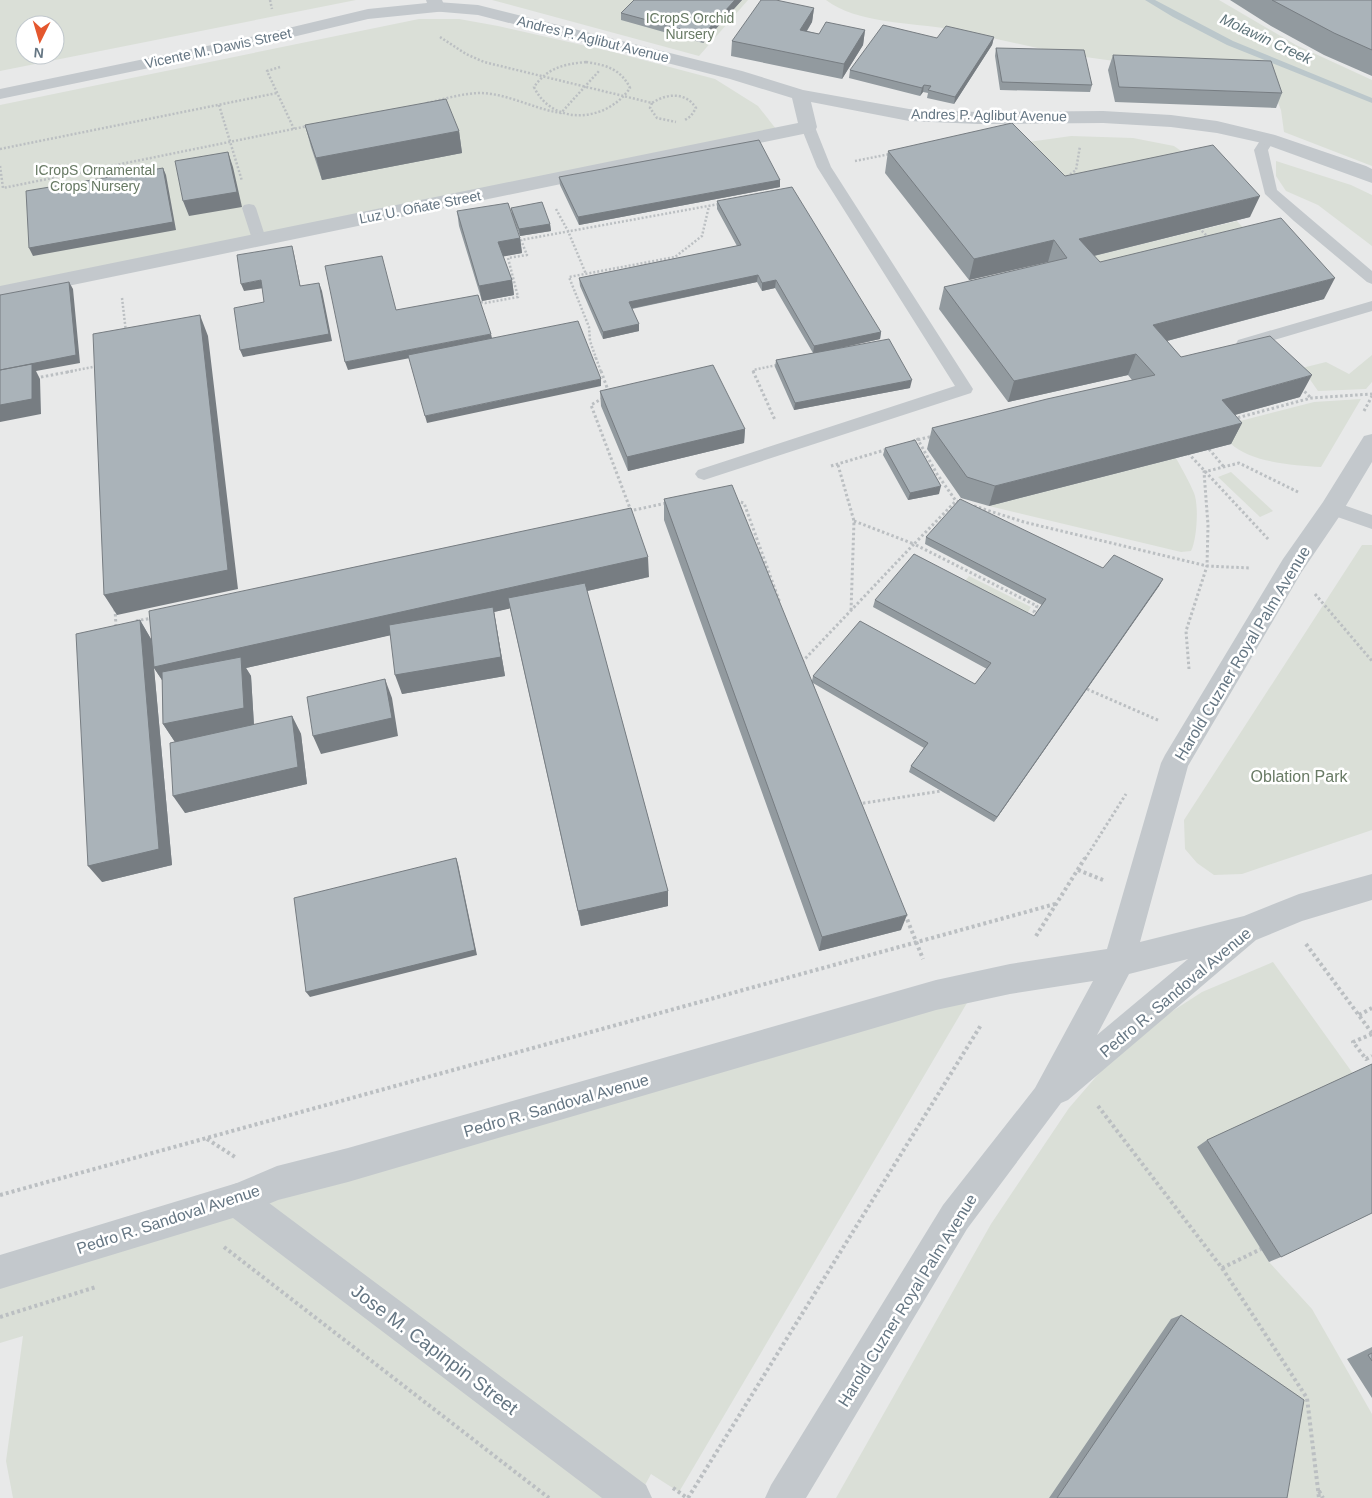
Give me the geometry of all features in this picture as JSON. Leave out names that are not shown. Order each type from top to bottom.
[{"type":"street","name":"Vicente M. Dawis Street","points":[[0,94],[255,41],[368,14],[435,3]]},
{"type":"street","name":"Andres P. Aglibut Avenue","points":[[435,3],[478,10],[736,75],[800,95],[909,115],[978,118],[1103,117],[1171,121],[1217,127],[1268,140],[1359,170],[1372,177]]},
{"type":"street","points":[[800,95],[808,127]]},
{"type":"street","name":"Luz U. Oñate Street","points":[[0,293],[808,127]]},
{"type":"street","name":"Harold Cuzner Royal Palm Avenue","points":[[784,1498],[955,1217],[1046,1099],[1119,962],[1175,764],[1292,566],[1332,508],[1372,442]]},
{"type":"street","name":"Pedro R. Sandoval Avenue","points":[[0,1272],[237,1200],[277,1183],[348,1165],[936,995],[1010,979],[1119,962],[1245,930],[1299,908],[1372,887]]},
{"type":"street","name":"Pedro R. Sandoval Avenue","points":[[1046,1099],[1245,930]]},
{"type":"street","name":"Jose M. Capinpin Street","points":[[237,1200],[634,1498]]},
{"type":"lane","points":[[704,474],[964,389],[928,327],[824,167],[808,127]]},
{"type":"lane","points":[[1268,140],[1261,150],[1270,191],[1372,279]]},
{"type":"lane","points":[[249,208],[259,239]]},
{"type":"lane","points":[[1227,348],[1372,306]]},
{"type":"lane","points":[[1332,508],[1372,522]]},
{"type":"path","points":[[437,35],[476,59],[540,77],[652,103],[662,97],[677,96],[690,100],[696,108],[686,120],[671,122],[656,118],[651,114],[650,108],[652,103]]},
{"type":"path","points":[[420,104],[481,93],[500,96],[546,111],[560,113],[580,115],[599,113],[615,107],[626,98],[630,88],[626,78],[617,70],[604,65],[586,62],[567,64],[551,69],[540,77],[534,87],[536,98],[546,107],[560,113]]},
{"type":"path","points":[[285,65],[268,71],[294,129]]},
{"type":"path","points":[[560,113],[604,65]]},
{"type":"path","points":[[0,149],[277,94]]},
{"type":"path","points":[[219,105],[249,208]]},
{"type":"path","points":[[0,166],[3,188],[313,126]]},
{"type":"path","points":[[1066,178],[1076,170],[1081,151],[1080,144]]},
{"type":"path","points":[[824,167],[898,151]]},
{"type":"path","points":[[468,302],[478,301],[485,303],[518,297],[508,258],[527,255],[521,240],[538,235],[727,203]]},
{"type":"path","points":[[680,206],[682,211]]},
{"type":"path","points":[[631,511],[591,405],[609,394],[590,341],[589,327],[569,277],[675,257],[702,236],[709,206]]},
{"type":"path","points":[[1199,227],[1212,241]]},
{"type":"path","points":[[568,231],[586,274]]},
{"type":"path","points":[[122,291],[127,341]]},
{"type":"path","points":[[591,360],[596,358]]},
{"type":"path","points":[[27,379],[99,366],[98,360]]},
{"type":"path","points":[[781,364],[753,370],[787,446]]},
{"type":"path","points":[[1298,385],[1311,398]]},
{"type":"path","points":[[1232,419],[1311,398],[1372,394]]},
{"type":"path","points":[[902,409],[937,474],[956,501],[1024,522],[1207,566],[1267,570],[1292,566]]},
{"type":"path","points":[[829,433],[854,521],[851,612]]},
{"type":"path","points":[[918,440],[937,435]]},
{"type":"path","points":[[1184,448],[1204,472],[1208,525],[1207,566],[1186,631],[1190,669]]},
{"type":"path","points":[[1209,449],[1224,467]]},
{"type":"path","points":[[1204,472],[1239,463],[1332,508]]},
{"type":"path","points":[[728,498],[744,503],[782,609]]},
{"type":"path","points":[[622,513],[676,501]]},
{"type":"path","points":[[798,666],[956,501]]},
{"type":"path","points":[[854,521],[914,544],[1037,606],[1034,612],[1038,615]]},
{"type":"path","points":[[115,606],[116,626],[126,624]]},
{"type":"path","points":[[135,621],[155,617]]},
{"type":"path","points":[[1087,690],[1193,735]]},
{"type":"path","points":[[688,1498],[1055,904],[1129,789]]},
{"type":"path","points":[[860,813],[856,804],[941,791]]},
{"type":"path","points":[[0,1195],[1055,904]]},
{"type":"path","points":[[902,908],[917,942],[936,995]]},
{"type":"path","points":[[1306,943],[1372,1034],[1353,1042],[1366,1059],[1372,1056]]},
{"type":"path","points":[[1359,1015],[1372,1008]]},
{"type":"path","points":[[1096,1103],[1222,1268],[1307,1398],[1318,1488],[1321,1498]]},
{"type":"path","points":[[216,1250],[225,1247],[549,1498]]},
{"type":"path","points":[[1222,1268],[1261,1250]]},
{"type":"path","points":[[0,1317],[105,1284]]},
{"type":"shaded area","points":[[0,0],[1372,0],[1372,1498],[0,1498]]},
{"type":"green space","points":[[0,0],[356,0],[65,58],[65,15],[15,15],[15,65],[30,65],[0,71]]},
{"type":"green space","name":"ICropS Orchid Nursery","points":[[492,0],[748,0],[699,56]]},
{"type":"green space","points":[[826,0],[1219,0],[1296,45],[1372,80],[1372,166],[1284,132],[1281,110],[1266,73],[1138,64],[1062,53],[950,29],[868,18],[838,8]]},
{"type":"green space","name":"ICropS Ornamental Crops Nursery","points":[[419,19],[459,19],[498,26],[613,52],[715,79],[758,106],[776,129],[0,291],[0,105]]},
{"type":"green space","points":[[1071,136],[1133,138],[1174,146],[1204,167],[1058,198],[1007,145]]},
{"type":"green space","points":[[1276,161],[1351,185],[1372,195],[1372,246],[1318,205],[1286,191],[1276,176]]},
{"type":"green space","points":[[1237,221],[1257,243],[1092,284],[1073,261]]},
{"type":"green space","points":[[1372,355],[1372,382],[1366,389],[1318,391],[1302,368],[1326,362],[1349,374]]},
{"type":"green space","points":[[1361,399],[1321,467],[1273,462],[1249,455],[1230,443],[1217,427],[1314,402]]},
{"type":"green space","points":[[1176,458],[1196,498],[1196,531],[1191,551],[1181,552],[989,506]]},
{"type":"green space","points":[[1231,472],[1273,511],[1260,517],[1218,477]]},
{"type":"green space","name":"Oblation Park","points":[[1362,545],[1372,545],[1372,830],[1242,874],[1214,875],[1197,863],[1185,849],[1184,820]]},
{"type":"green space","points":[[969,576],[1031,607],[1025,617],[962,585]]},
{"type":"green space","points":[[1273,962],[1354,1075],[1198,1147],[1269,1262],[1312,1309],[1372,1414],[1372,1498],[836,1498],[991,1224],[1069,1108],[1101,1071],[1168,1014],[1202,992]]},
{"type":"green space","points":[[974,991],[679,1492],[651,1474],[638,1498],[13,1498],[6,1461],[23,1336],[0,1343],[0,1283]]},
{"type":"building","points":[[634,0],[735,0],[703,35],[621,13]]},
{"type":"building","points":[[761,0],[776,0],[814,8],[800,30],[819,34],[826,22],[865,30],[844,64],[732,41]]},
{"type":"building","points":[[1272,0],[1372,0],[1372,50],[1334,33]]},
{"type":"building","points":[[883,25],[937,38],[946,26],[994,37],[955,97],[928,90],[931,86],[924,85],[922,88],[850,70]]},
{"type":"building","points":[[996,48],[1084,50],[1092,85],[1002,82]]},
{"type":"building","points":[[1113,55],[1271,61],[1282,93],[1119,87]]},
{"type":"building","points":[[446,99],[459,131],[316,158],[305,125]]},
{"type":"building","points":[[1012,123],[1065,176],[1213,145],[1260,196],[1079,239],[1100,262],[1281,218],[1335,278],[1153,325],[1181,357],[1270,336],[1312,375],[1222,400],[1242,423],[995,486],[967,477],[932,428],[1047,399],[1155,375],[1136,354],[1014,381],[944,287],[1067,258],[1054,240],[974,259],[888,151]]},
{"type":"building","points":[[759,140],[780,180],[578,217],[559,177]]},
{"type":"building","points":[[228,152],[237,192],[183,201],[175,161]]},
{"type":"building","points":[[163,168],[173,222],[29,248],[26,191]]},
{"type":"building","points":[[792,187],[881,332],[814,346],[776,280],[762,283],[758,275],[629,302],[639,324],[603,332],[579,278],[741,245],[717,201]]},
{"type":"building","points":[[542,202],[550,224],[519,229],[511,208]]},
{"type":"building","points":[[508,203],[520,238],[498,242],[512,280],[479,286],[457,211]]},
{"type":"building","points":[[292,246],[300,286],[319,283],[329,334],[240,350],[234,308],[264,302],[261,280],[241,284],[237,255]]},
{"type":"building","points":[[382,256],[396,310],[478,295],[491,334],[345,362],[325,266]]},
{"type":"building","points":[[69,282],[76,355],[0,370],[0,295]]},
{"type":"building","points":[[200,315],[228,570],[104,595],[93,334]]},
{"type":"building","points":[[578,321],[601,379],[425,416],[408,355]]},
{"type":"building","points":[[889,339],[912,380],[795,403],[776,360]]},
{"type":"building","points":[[32,364],[32,399],[0,405],[0,370]]},
{"type":"building","points":[[713,365],[745,429],[627,457],[600,391]]},
{"type":"building","points":[[915,440],[941,486],[910,493],[885,448]]},
{"type":"building","points":[[732,485],[907,915],[822,937],[664,499]]},
{"type":"building","points":[[960,499],[1103,568],[1114,555],[1163,579],[997,817],[911,766],[928,743],[813,676],[860,621],[975,684],[991,663],[875,600],[914,554],[1034,616],[1046,599],[926,537]]},
{"type":"building","points":[[631,508],[648,557],[154,667],[149,611]]},
{"type":"building","points":[[585,583],[668,891],[578,911],[508,598]]},
{"type":"building","points":[[493,607],[501,657],[395,675],[389,625]]},
{"type":"building","points":[[140,620],[159,849],[88,866],[76,634]]},
{"type":"building","points":[[241,657],[244,708],[163,724],[162,672]]},
{"type":"building","points":[[385,679],[392,718],[313,736],[307,697]]},
{"type":"building","points":[[292,716],[298,767],[173,796],[170,743]]},
{"type":"building","points":[[456,858],[475,950],[306,992],[294,898]]},
{"type":"building","points":[[1372,1064],[1372,1213],[1281,1257],[1207,1140]]},
{"type":"building","points":[[1181,1315],[1304,1400],[1287,1498],[1057,1498]]},
{"type":"building","points":[[1372,1353],[1372,1361],[1368,1355]]},
{"type":"waterway","name":"Molawin Creek","points":[[1149,0],[1230,43],[1372,101]]}]
